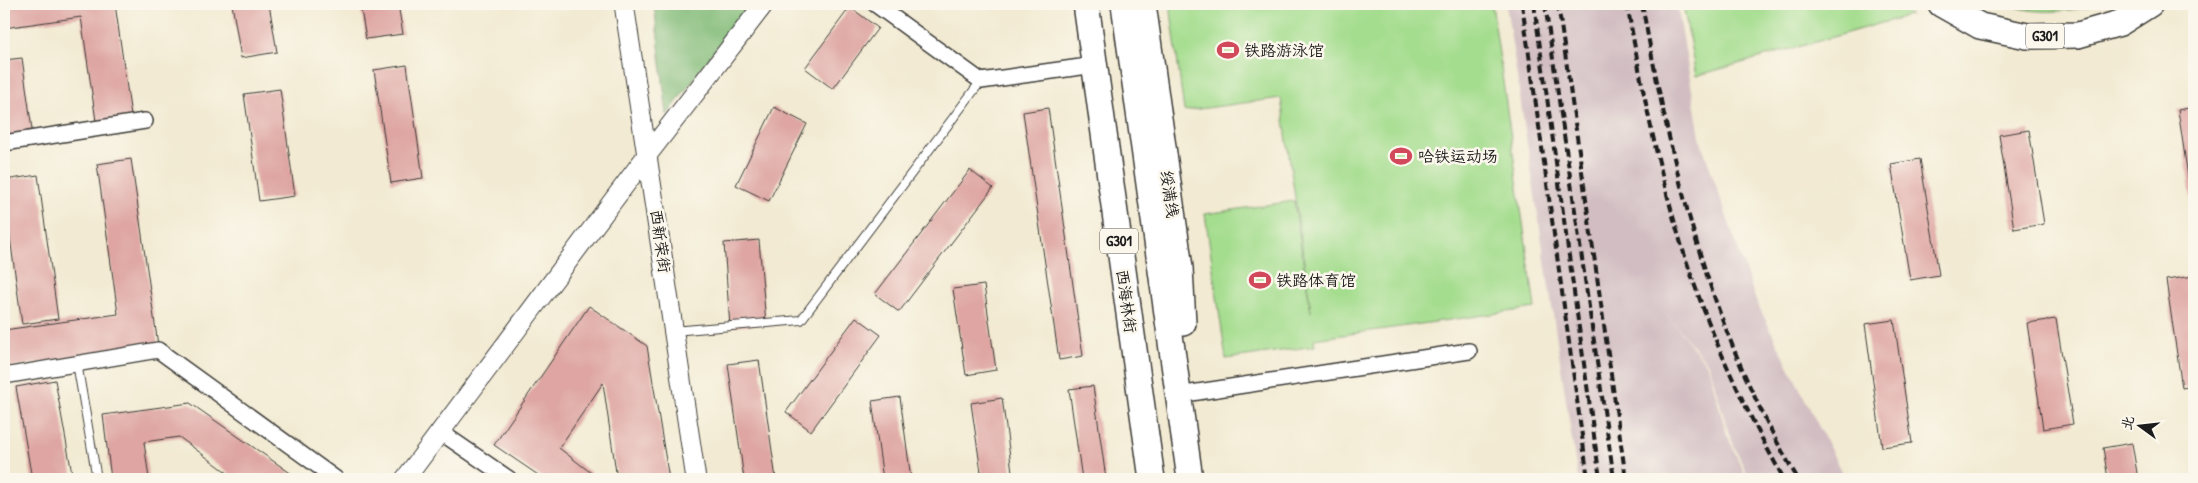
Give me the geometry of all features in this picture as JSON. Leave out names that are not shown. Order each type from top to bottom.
[{"type":"highway","name":"西海林街","points":[[1086,4],[1152,479]]},
{"type":"highway","name":"G301","points":[[1124,4],[1190,479]]},
{"type":"highway","name":"绥满线","points":[[1143,4],[1180,268],[1183,316],[1178,390]]},
{"type":"highway","name":"G301","points":[[1941,4],[1980,26],[2026,36],[2078,35],[2120,23],[2150,4]]},
{"type":"street","name":"西新荣街","points":[[624,4],[696,479]]},
{"type":"street","points":[[405,479],[439,431],[648,154],[764,4]]},
{"type":"street","points":[[875,4],[981,81],[1095,65]]},
{"type":"street","points":[[4,143],[145,121]]},
{"type":"street","points":[[4,376],[158,350],[336,479]]},
{"type":"street","points":[[1178,390],[1469,351]]},
{"type":"street","points":[[439,431],[509,479]]},
{"type":"lane","points":[[674,331],[801,320],[981,81]]},
{"type":"lane","points":[[77,363],[97,479]]},
{"type":"shaded area","points":[[1506,4],[1677,4],[1701,142],[1756,301],[1845,479],[1749,479],[1729,434],[1709,365],[1663,310],[1708,366],[1727,435],[1747,479],[1578,479]]},
{"type":"green space","points":[[654,4],[749,4],[667,115]]},
{"type":"green space","name":"哈铁运动场","points":[[1170,4],[1492,4],[1535,308],[1314,339],[1315,346],[1226,359],[1205,214],[1294,201],[1311,312],[1281,98],[1184,111]]},
{"type":"green space","points":[[1683,4],[1896,4],[1910,15],[1696,76]]},
{"type":"green space","points":[[2007,4],[2103,4],[2079,9],[2042,11],[2018,8]]},
{"type":"building","points":[[4,4],[115,4],[133,130],[98,135],[81,17],[4,28]]},
{"type":"building","points":[[232,4],[269,4],[277,52],[241,58]]},
{"type":"building","points":[[360,4],[398,4],[403,34],[366,39]]},
{"type":"building","points":[[850,7],[878,28],[833,89],[805,68]]},
{"type":"building","points":[[22,58],[34,144],[4,148],[4,60]]},
{"type":"building","points":[[407,65],[423,178],[391,183],[374,70]]},
{"type":"building","points":[[280,89],[295,196],[259,201],[244,94]]},
{"type":"building","points":[[774,107],[807,124],[769,201],[736,185]]},
{"type":"building","points":[[2194,107],[2194,210],[2193,210],[2178,110]]},
{"type":"building","points":[[1048,108],[1083,356],[1059,360],[1023,112]]},
{"type":"building","points":[[2029,130],[2044,224],[2014,229],[1999,135]]},
{"type":"building","points":[[131,159],[158,345],[4,368],[4,330],[118,314],[97,164]]},
{"type":"building","points":[[1920,159],[1939,275],[1910,280],[1891,164]]},
{"type":"building","points":[[970,170],[993,188],[899,312],[875,294]]},
{"type":"building","points":[[38,175],[58,319],[22,324],[4,194],[4,180]]},
{"type":"building","points":[[759,240],[766,324],[730,327],[724,243]]},
{"type":"building","points":[[2194,276],[2194,386],[2182,388],[2166,280]]},
{"type":"building","points":[[984,285],[996,370],[966,375],[953,289]]},
{"type":"building","points":[[589,306],[647,346],[669,479],[617,479],[603,383],[559,448],[599,479],[544,479],[494,445]]},
{"type":"building","points":[[856,317],[881,335],[811,431],[786,412]]},
{"type":"building","points":[[2056,319],[2073,424],[2043,429],[2027,323]]},
{"type":"building","points":[[1894,320],[1912,443],[1882,447],[1865,324]]},
{"type":"building","points":[[759,360],[776,479],[744,479],[728,364]]},
{"type":"building","points":[[55,380],[73,479],[32,479],[16,387]]},
{"type":"building","points":[[1093,386],[1106,479],[1082,479],[1069,389]]},
{"type":"building","points":[[900,397],[911,479],[883,479],[872,401]]},
{"type":"building","points":[[1002,398],[1013,479],[982,479],[971,403]]},
{"type":"building","points":[[190,403],[299,479],[236,479],[179,437],[144,442],[149,479],[111,479],[103,415]]},
{"type":"building","points":[[2132,443],[2138,479],[2108,479],[2103,448]]},
{"type":"railway","points":[[1522,4],[1588,479]]},
{"type":"railway","points":[[1534,4],[1600,479]]},
{"type":"railway","points":[[1545,4],[1614,479]]},
{"type":"railway","points":[[1558,4],[1626,479]]},
{"type":"railway","points":[[1627,4],[1656,150],[1689,268],[1700,300],[1738,391],[1784,479]]},
{"type":"railway","points":[[1642,4],[1667,128],[1682,189],[1718,308],[1741,366],[1767,423],[1798,479]]},
{"type":"place","name":"铁路游泳馆","points":[[1228,50]]},
{"type":"place","name":"哈铁运动场","points":[[1401,156]]},
{"type":"place","name":"铁路体育馆","points":[[1260,280]]}]
